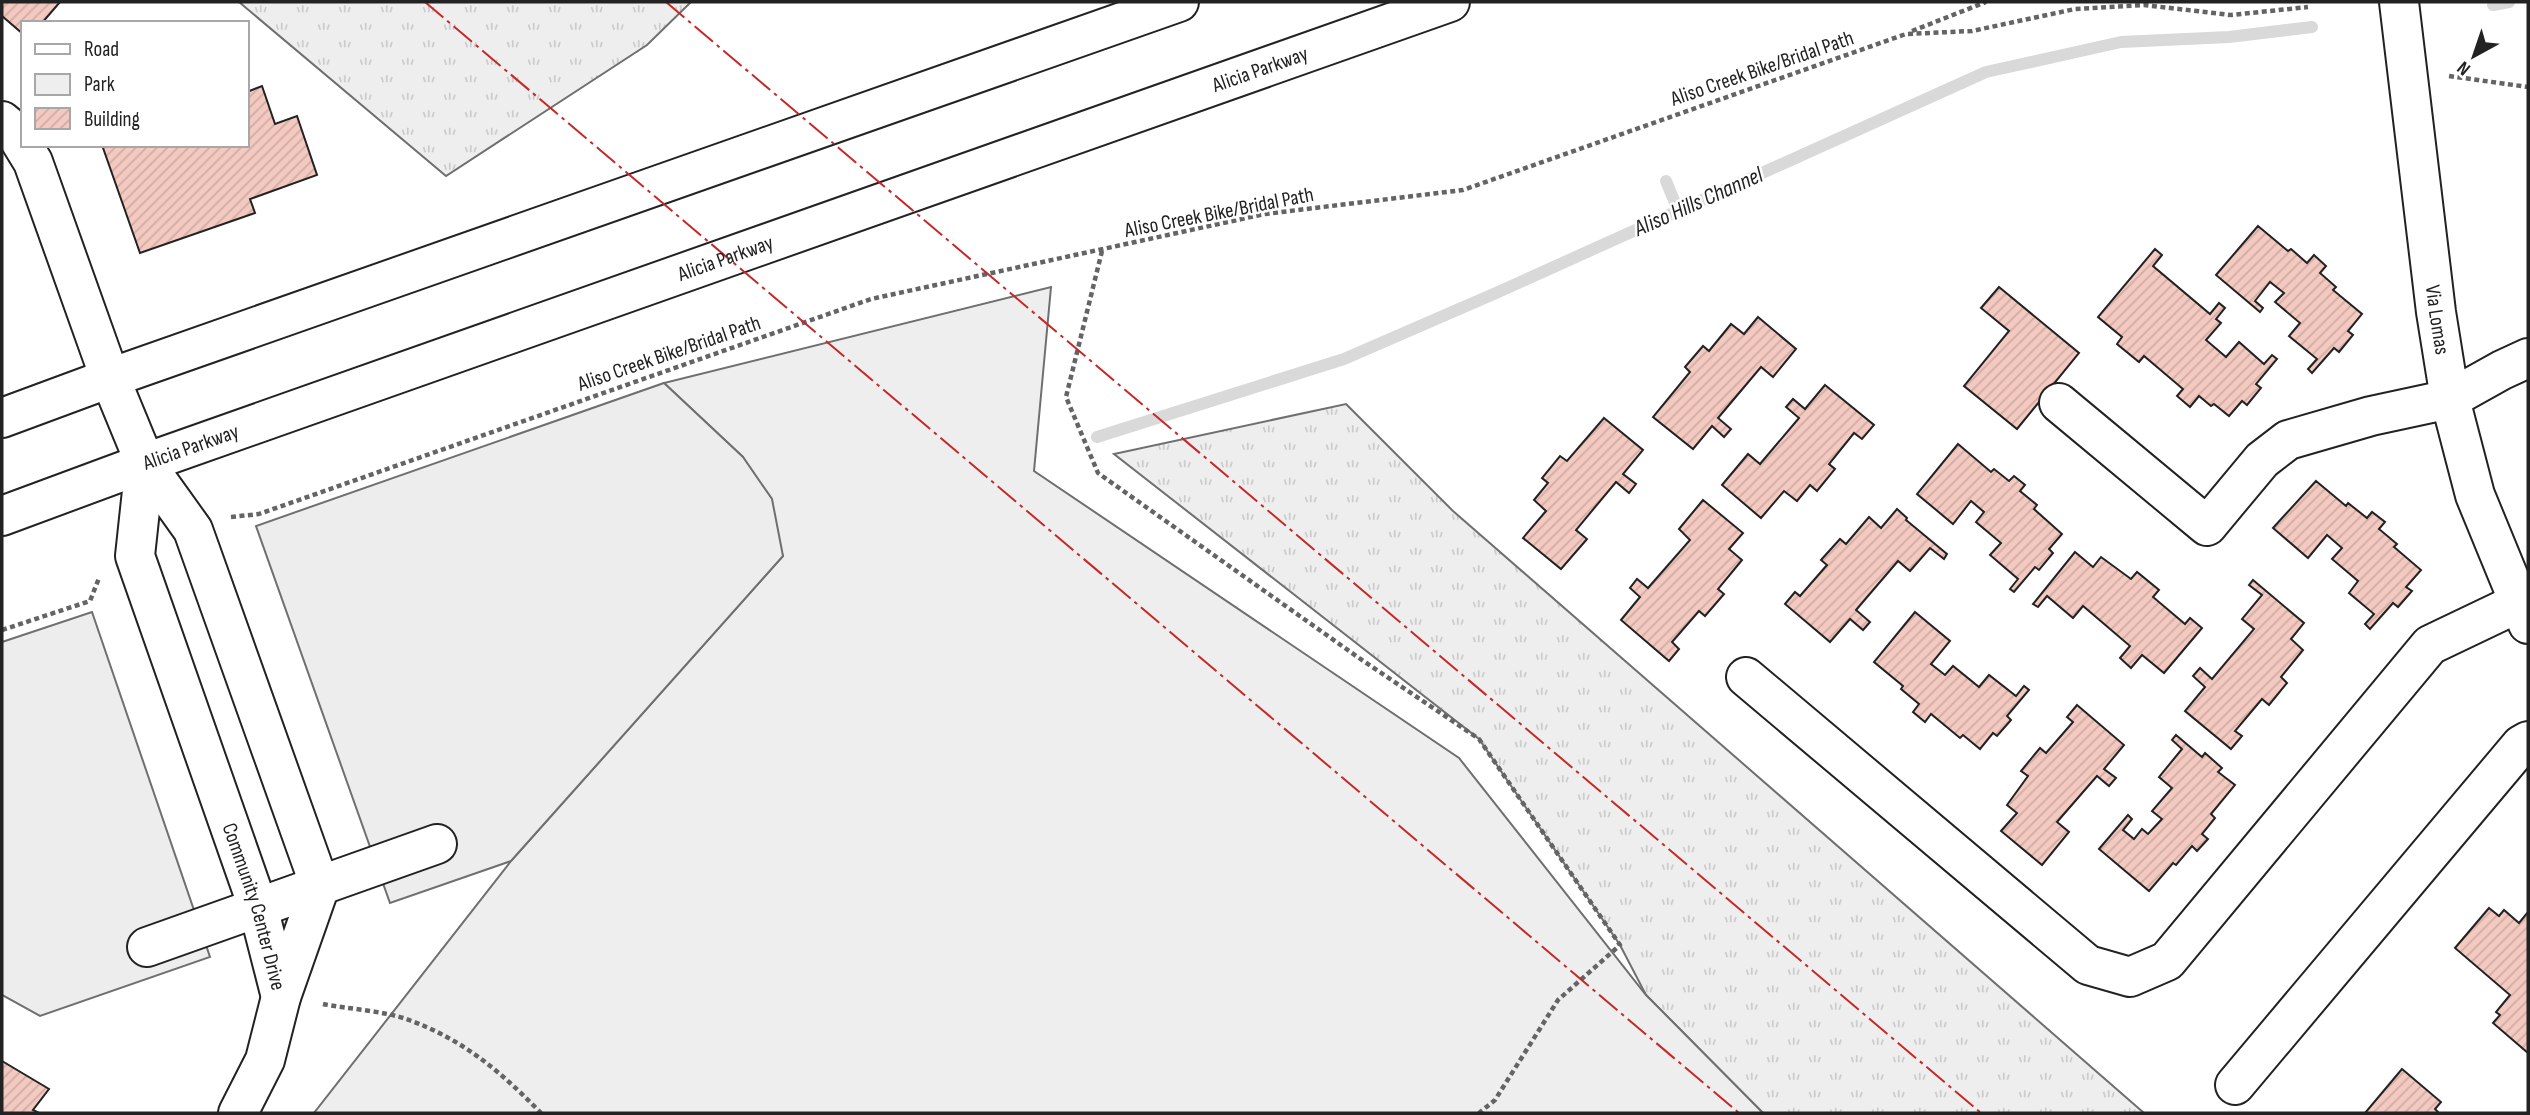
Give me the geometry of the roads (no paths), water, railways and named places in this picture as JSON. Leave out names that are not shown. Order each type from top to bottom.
[{"type":"main road","points":[[2,418],[1179,2]]},
{"type":"main road","name":"Alicia Parkway","points":[[2,516],[145,463],[1450,2]]},
{"type":"main road","name":"Via Lomas","points":[[2399,2],[2436,312],[2450,399],[2475,495],[2523,614]]},
{"type":"main road","points":[[2,121],[14,131],[21,142]]},
{"type":"main road","points":[[24,147],[33,162],[110,378],[145,463],[193,530],[320,886]]},
{"type":"main road","points":[[2059,403],[2207,526],[2262,460],[2288,440],[2371,416],[2450,399],[2528,358]]},
{"type":"main road","name":"Community Center Drive","points":[[145,463],[135,556],[258,907],[281,997]]},
{"type":"main road","points":[[1746,677],[2088,965],[2130,977],[2167,961],[2430,645],[2523,614]]},
{"type":"main road","points":[[2235,1085],[2521,745],[2528,741]]},
{"type":"main road","points":[[147,947],[437,844]]},
{"type":"main road","name":"Community Center Drive","points":[[281,997],[320,886]]},
{"type":"main road","points":[[238,1113],[265,1060],[281,997]]},
{"type":"waterway","name":"Aliso Hills Channel","points":[[2493,5],[2509,2]]},
{"type":"waterway","name":"Aliso Hills Channel","points":[[1097,437],[1344,359],[1986,72],[2121,42],[2229,37],[2312,27]]},
{"type":"waterway","points":[[1666,181],[1678,210]]}]
